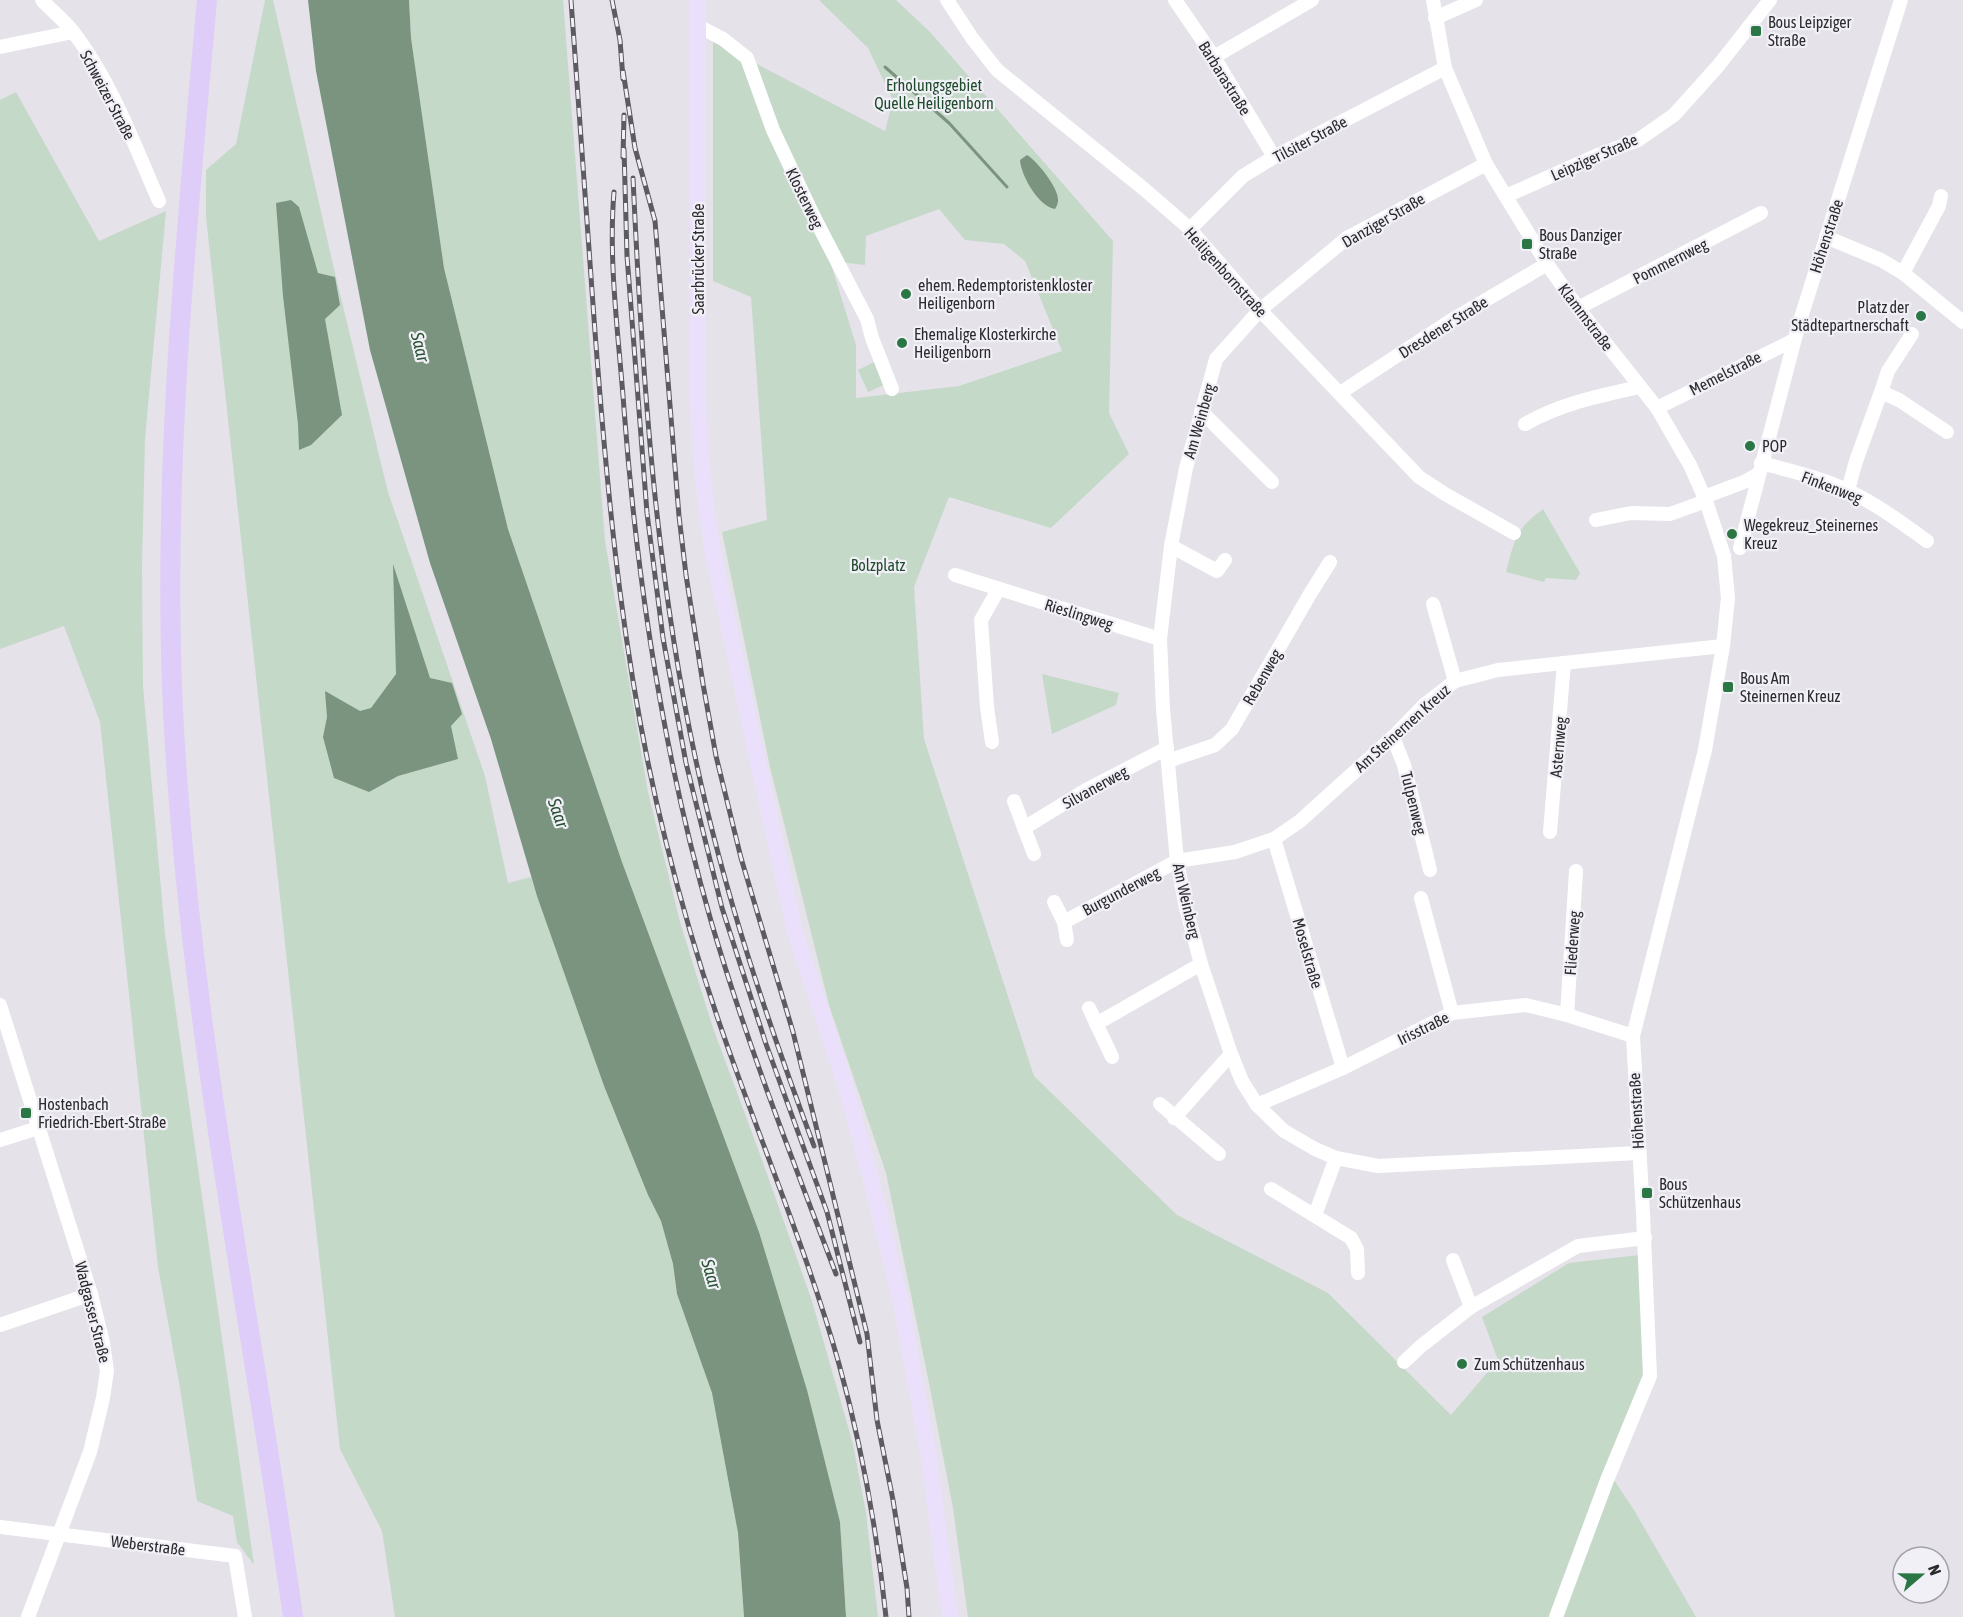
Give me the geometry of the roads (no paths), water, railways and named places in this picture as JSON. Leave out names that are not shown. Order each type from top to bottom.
[{"type":"highway","points":[[194,0],[197,47]]},
{"type":"highway","points":[[207,0],[197,47],[157,529],[158,655],[164,775],[183,973],[280,1617]]},
{"type":"highway","points":[[176,282],[170,529],[171,656],[180,806],[196,970],[211,1079],[293,1617]]},
{"type":"main road","name":"Saarbrücker Straße","points":[[698,0],[698,402],[701,464],[707,518],[795,932],[846,1087],[900,1298],[929,1458],[950,1617]]},
{"type":"street","name":"Schweizer Straße","points":[[42,0],[73,32],[98,70],[118,107],[159,201]]},
{"type":"street","name":"Heiligenbornstraße","points":[[947,0],[997,70],[1190,229],[1260,310],[1419,477],[1514,533]]},
{"type":"street","name":"Barbarastraße","points":[[1175,0],[1214,57],[1274,157]]},
{"type":"street","points":[[1214,57],[1312,0]]},
{"type":"street","name":"Klammstraße","points":[[1433,0],[1445,68],[1486,164],[1547,264],[1578,308],[1657,408],[1690,465],[1705,499],[1724,556],[1728,598]]},
{"type":"street","points":[[1435,18],[1476,0]]},
{"type":"street","name":"Leipziger Straße","points":[[1506,196],[1598,155],[1638,140],[1674,115],[1719,66],[1770,0]]},
{"type":"street","name":"Höhenstraße","points":[[1740,548],[1794,340],[1901,0]]},
{"type":"street","name":"Klosterweg","points":[[698,26],[723,39],[747,58],[773,130],[813,215],[867,319],[892,390]]},
{"type":"street","points":[[0,47],[73,32]]},
{"type":"street","name":"Tilsiter Straße","points":[[1190,229],[1243,176],[1274,157],[1445,68]]},
{"type":"street","name":"Danziger Straße","points":[[1260,310],[1347,238],[1486,164]]},
{"type":"street","points":[[1903,273],[1939,206],[1941,196]]},
{"type":"street","name":"Pommernweg","points":[[1578,308],[1761,213]]},
{"type":"street","points":[[1826,237],[1881,260],[1903,273],[1963,322]]},
{"type":"street","name":"Dresdener Straße","points":[[1340,393],[1450,321],[1547,264]]},
{"type":"street","name":"Am Weinberg","points":[[1260,310],[1216,359],[1186,468],[1171,546],[1160,639],[1162,709],[1177,861],[1186,908],[1202,964],[1242,1082],[1257,1105],[1284,1131],[1336,1158],[1378,1166],[1638,1153]]},
{"type":"street","points":[[1848,490],[1888,371],[1912,334]]},
{"type":"street","name":"Memelstraße","points":[[1657,408],[1794,340]]},
{"type":"street","points":[[1525,424],[1549,410],[1582,399],[1639,387]]},
{"type":"street","points":[[1881,392],[1899,400],[1947,432]]},
{"type":"street","points":[[1201,411],[1272,482]]},
{"type":"street","points":[[1596,520],[1631,513],[1670,514],[1744,482],[1760,469]]},
{"type":"street","name":"Finkenweg","points":[[1760,469],[1815,478],[1848,490],[1884,509],[1927,541]]},
{"type":"street","points":[[1171,546],[1216,571],[1225,560]]},
{"type":"street","name":"Rebenweg","points":[[1167,754],[1215,745],[1232,729],[1330,562]]},
{"type":"street","name":"Rieslingweg","points":[[955,575],[1160,639]]},
{"type":"street","points":[[992,742],[987,707],[981,620],[998,590]]},
{"type":"street","name":"Höhenstraße","points":[[1556,1617],[1607,1480],[1650,1376],[1645,1238],[1638,1153],[1633,1036],[1705,750],[1723,646],[1728,598]]},
{"type":"street","points":[[1433,604],[1455,681]]},
{"type":"street","name":"Am Steinernen Kreuz","points":[[1177,861],[1235,852],[1274,839],[1300,821],[1393,737],[1424,705],[1455,681],[1498,670],[1723,646]]},
{"type":"street","name":"Asternweg","points":[[1550,832],[1564,663]]},
{"type":"street","name":"Tulpenweg","points":[[1393,737],[1404,765],[1430,870]]},
{"type":"street","name":"Silvanerweg","points":[[1024,828],[1086,790],[1167,754]]},
{"type":"street","points":[[1014,801],[1034,854]]},
{"type":"street","name":"Moselstraße","points":[[1274,839],[1343,1068]]},
{"type":"street","name":"Burgunderweg","points":[[1064,921],[1177,861]]},
{"type":"street","name":"Fliederweg","points":[[1567,1015],[1576,872]]},
{"type":"street","points":[[1421,898],[1452,1013]]},
{"type":"street","name":"Burgunderweg","points":[[1054,902],[1064,921],[1067,940]]},
{"type":"street","points":[[1096,1024],[1202,964]]},
{"type":"street","name":"Wadgasser Straße","points":[[0,1005],[91,1294],[107,1371],[90,1452],[28,1617]]},
{"type":"street","name":"Irisstraße","points":[[1257,1105],[1343,1068],[1452,1013],[1526,1005],[1567,1015],[1633,1036]]},
{"type":"street","points":[[1089,1008],[1112,1057]]},
{"type":"street","points":[[1174,1118],[1231,1054]]},
{"type":"street","points":[[1160,1104],[1219,1154]]},
{"type":"street","points":[[0,1140],[38,1128]]},
{"type":"street","points":[[1315,1215],[1336,1158]]},
{"type":"street","points":[[1271,1189],[1351,1238],[1357,1249],[1358,1273]]},
{"type":"street","points":[[1404,1362],[1471,1307],[1578,1246],[1645,1238]]},
{"type":"street","points":[[1453,1260],[1471,1307]]},
{"type":"street","points":[[0,1325],[91,1294]]},
{"type":"street","name":"Weberstraße","points":[[0,1527],[235,1556],[245,1617]]},
{"type":"water","name":"Saar","points":[[308,0],[409,0],[411,38],[444,268],[508,529],[622,862],[759,1232],[807,1390],[840,1522],[846,1617],[744,1617],[738,1533],[712,1393],[677,1294],[673,1264],[661,1221],[648,1195],[604,1086],[537,896],[491,739],[430,563],[370,350],[316,71]]},
{"type":"water","points":[[1027,155],[1041,168],[1055,188],[1058,200],[1055,209],[1043,203],[1027,182],[1020,160]]},
{"type":"water","points":[[291,200],[299,207],[318,273],[335,277],[340,305],[325,319],[342,415],[311,445],[299,450],[276,203]]},
{"type":"water","points":[[393,564],[430,678],[452,683],[462,714],[451,726],[458,759],[398,776],[369,792],[334,778],[323,737],[327,717],[325,691],[360,711],[371,708],[396,674]]},
{"type":"waterway","points":[[885,67],[949,123],[1007,187]]},
{"type":"railway","points":[[571,0],[595,332],[612,525],[629,653],[651,779],[682,903],[700,963],[729,1052],[805,1257],[839,1364],[868,1489],[886,1617]]},
{"type":"railway","points":[[612,0],[620,40],[623,79]]},
{"type":"railway","points":[[623,71],[635,148],[655,221],[679,516],[686,575],[716,756],[741,858],[793,1032],[867,1334],[877,1420],[893,1500],[907,1588],[909,1617]]},
{"type":"railway","points":[[623,157],[624,115]]},
{"type":"railway","points":[[624,149],[627,256],[647,513],[663,638],[686,763],[722,908],[766,1044],[827,1212],[860,1342]]},
{"type":"railway","points":[[633,178],[652,471],[670,617],[682,689],[707,810],[733,908],[763,1004],[814,1146]]},
{"type":"railway","points":[[614,192],[613,273],[636,539],[654,668],[679,795],[711,921],[739,1010],[836,1274]]},
{"type":"place","name":"Bous Leipziger Straße","points":[[1756,31]]},
{"type":"place","name":"Bous Danziger Straße","points":[[1527,244]]},
{"type":"place","name":"ehem. Redemptoristenkloster Heiligenborn","points":[[906,294]]},
{"type":"place","name":"Platz der Städtepartnerschaft","points":[[1921,316]]},
{"type":"place","name":"Ehemalige Klosterkirche Heiligenborn","points":[[902,343]]},
{"type":"place","name":"POP","points":[[1750,446]]},
{"type":"place","name":"Wegekreuz_Steinernes Kreuz","points":[[1732,534]]},
{"type":"place","name":"Bous Am Steinernen Kreuz","points":[[1728,687]]},
{"type":"place","name":"Hostenbach Friedrich-Ebert-Straße","points":[[26,1113]]},
{"type":"place","name":"Bous Schützenhaus","points":[[1647,1193]]},
{"type":"place","name":"Zum Schützenhaus","points":[[1462,1364]]},
{"type":"park label","name":"Erholungsgebiet Quelle Heiligenborn","points":[[934,94]]},
{"type":"park label","name":"Bolzplatz","points":[[878,565]]}]
